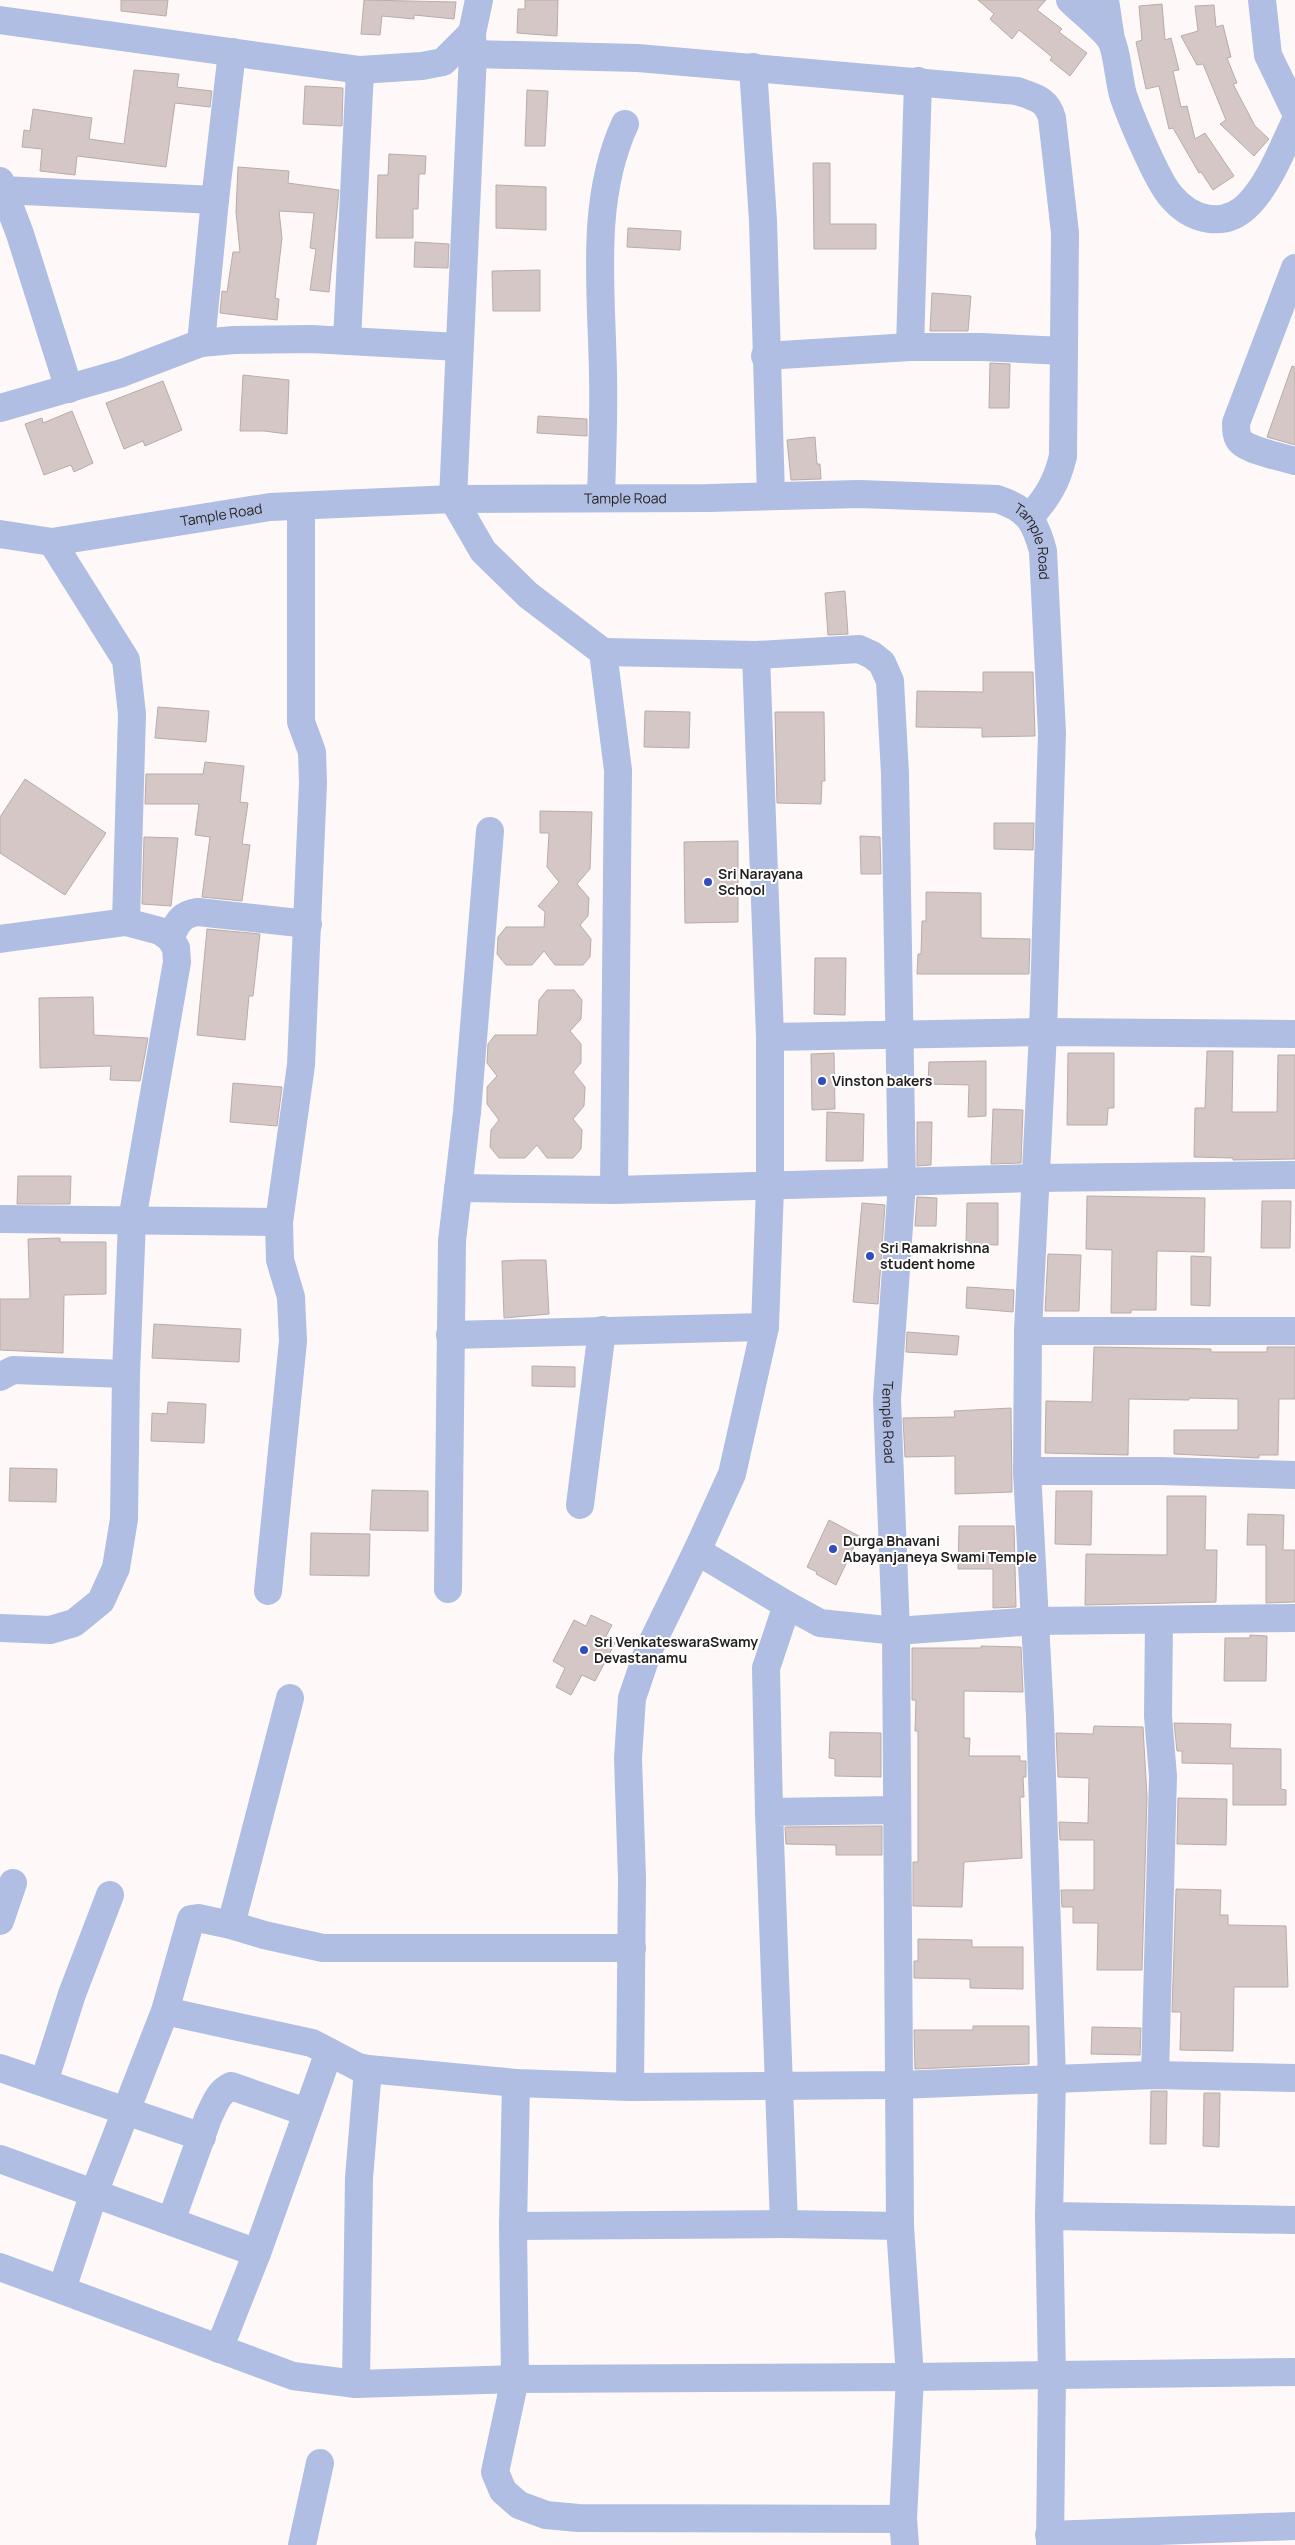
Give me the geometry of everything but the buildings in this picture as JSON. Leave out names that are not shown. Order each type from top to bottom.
[{"type":"street","points":[[479,0],[473,43],[453,499],[483,551],[528,596],[603,652],[618,770],[614,1190]]},
{"type":"street","points":[[1070,0],[1111,40]]},
{"type":"street","points":[[1105,0],[1111,40],[1124,96],[1156,170],[1170,195],[1188,212],[1204,219],[1220,221],[1248,205],[1272,169],[1295,122]]},
{"type":"street","points":[[1262,0],[1268,55],[1295,111]]},
{"type":"street","points":[[2,19],[360,70],[422,66],[443,62],[473,43],[918,81],[1017,91],[1040,99],[1047,105],[1052,118],[1065,232],[1063,456],[1059,476],[1048,497],[1030,517]]},
{"type":"street","points":[[201,344],[214,200],[232,52]]},
{"type":"street","points":[[753,67],[763,221],[771,496]]},
{"type":"street","points":[[347,341],[360,70]]},
{"type":"street","points":[[910,348],[918,81]]},
{"type":"street","points":[[601,498],[604,379],[600,245],[608,170],[624,124]]},
{"type":"street","points":[[69,388],[20,234],[1,186],[214,200]]},
{"type":"street","points":[[1295,268],[1236,423],[1236,435],[1241,442],[1295,461]]},
{"type":"street","points":[[0,408],[122,373],[201,344],[234,340],[311,339],[459,347]]},
{"type":"street","points":[[766,356],[910,348],[982,347],[1064,351]]},
{"type":"street","name":"Tample Road","points":[[0,534],[52,542],[270,507],[453,499],[859,494],[998,499],[1016,505],[1030,517],[1038,532],[1043,551],[1052,733],[1043,1032],[1028,1331],[1027,1471],[1035,1622],[1052,2078],[1049,2216],[1052,2374],[1050,2540]]},
{"type":"street","points":[[268,1591],[293,1341],[291,1297],[280,1260],[279,1222],[302,1065],[313,783],[312,752],[301,722],[301,506]]},
{"type":"street","points":[[52,542],[126,660],[132,714],[126,922]]},
{"type":"street","name":"Temple Road","points":[[603,652],[756,655],[859,650],[872,655],[882,663],[890,681],[895,774],[902,1183],[887,1399],[896,1632],[900,2226],[910,2377],[904,2532]]},
{"type":"street","points":[[630,2086],[632,1948],[628,1758],[632,1698],[648,1651],[732,1474],[765,1327],[770,1186],[770,1036],[756,655]]},
{"type":"street","points":[[448,1589],[451,1465],[450,1335],[452,1241],[475,1028],[490,831]]},
{"type":"street","points":[[170,938],[179,920],[187,914],[198,912],[308,924]]},
{"type":"street","points":[[0,939],[126,922],[160,931],[170,938],[176,948],[177,962],[132,1220],[126,1374],[124,1520],[116,1568],[101,1602],[74,1623],[50,1630],[0,1628]]},
{"type":"street","points":[[770,1036],[1043,1032],[1295,1034]]},
{"type":"street","points":[[458,1188],[614,1190],[1035,1178],[1295,1175]]},
{"type":"street","points":[[0,1219],[279,1222]]},
{"type":"street","points":[[450,1335],[765,1327]]},
{"type":"street","points":[[580,1506],[602,1330]]},
{"type":"street","points":[[1028,1331],[1295,1331]]},
{"type":"street","points":[[0,1377],[13,1370],[126,1374]]},
{"type":"street","points":[[1027,1471],[1295,1474]]},
{"type":"street","points":[[697,1551],[820,1623],[896,1632],[1035,1622],[1295,1618]]},
{"type":"street","points":[[784,2224],[777,2085],[766,1668],[787,1605]]},
{"type":"street","points":[[1156,2075],[1163,1776],[1158,1716],[1159,1620]]},
{"type":"street","points":[[231,1925],[290,1698]]},
{"type":"street","points":[[769,1812],[896,1810]]},
{"type":"street","points":[[0,1921],[14,1884]]},
{"type":"street","points":[[44,2082],[72,1994],[110,1895]]},
{"type":"street","points":[[62,2289],[94,2193],[165,2011],[192,1919],[198,1918],[231,1925],[264,1935],[323,1948],[632,1948]]},
{"type":"street","points":[[165,2011],[312,2043],[368,2069],[516,2083],[630,2086],[899,2085],[1156,2075],[1295,2078]]},
{"type":"street","points":[[219,2350],[257,2253],[329,2052]]},
{"type":"street","points":[[0,2068],[44,2082],[126,2113],[202,2137]]},
{"type":"street","points":[[356,2384],[358,2178],[368,2069]]},
{"type":"street","points":[[516,2083],[513,2226],[515,2379],[495,2472],[503,2491],[519,2505],[546,2515],[904,2532]]},
{"type":"street","points":[[172,2221],[215,2101],[221,2093],[231,2086],[306,2112]]},
{"type":"street","points":[[0,2159],[257,2253]]},
{"type":"street","points":[[1049,2216],[1295,2220]]},
{"type":"street","points":[[513,2226],[784,2224],[900,2226]]},
{"type":"street","points":[[0,2267],[293,2376],[356,2384],[515,2379],[910,2377],[1295,2372]]},
{"type":"street","points":[[302,2545],[320,2463]]},
{"type":"street","points":[[1050,2540],[1295,2526]]},
{"type":"place","name":"Sri Narayana School","points":[[708,882]]},
{"type":"place","name":"Vinston bakers","points":[[822,1081]]},
{"type":"place","name":"Sri Ramakrishna student home","points":[[870,1256]]},
{"type":"place","name":"Durga Bhavani Abayanjaneya Swami Temple","points":[[833,1549]]},
{"type":"place","name":"Sri VenkateswaraSwamy Devastanamu","points":[[584,1650]]}]
